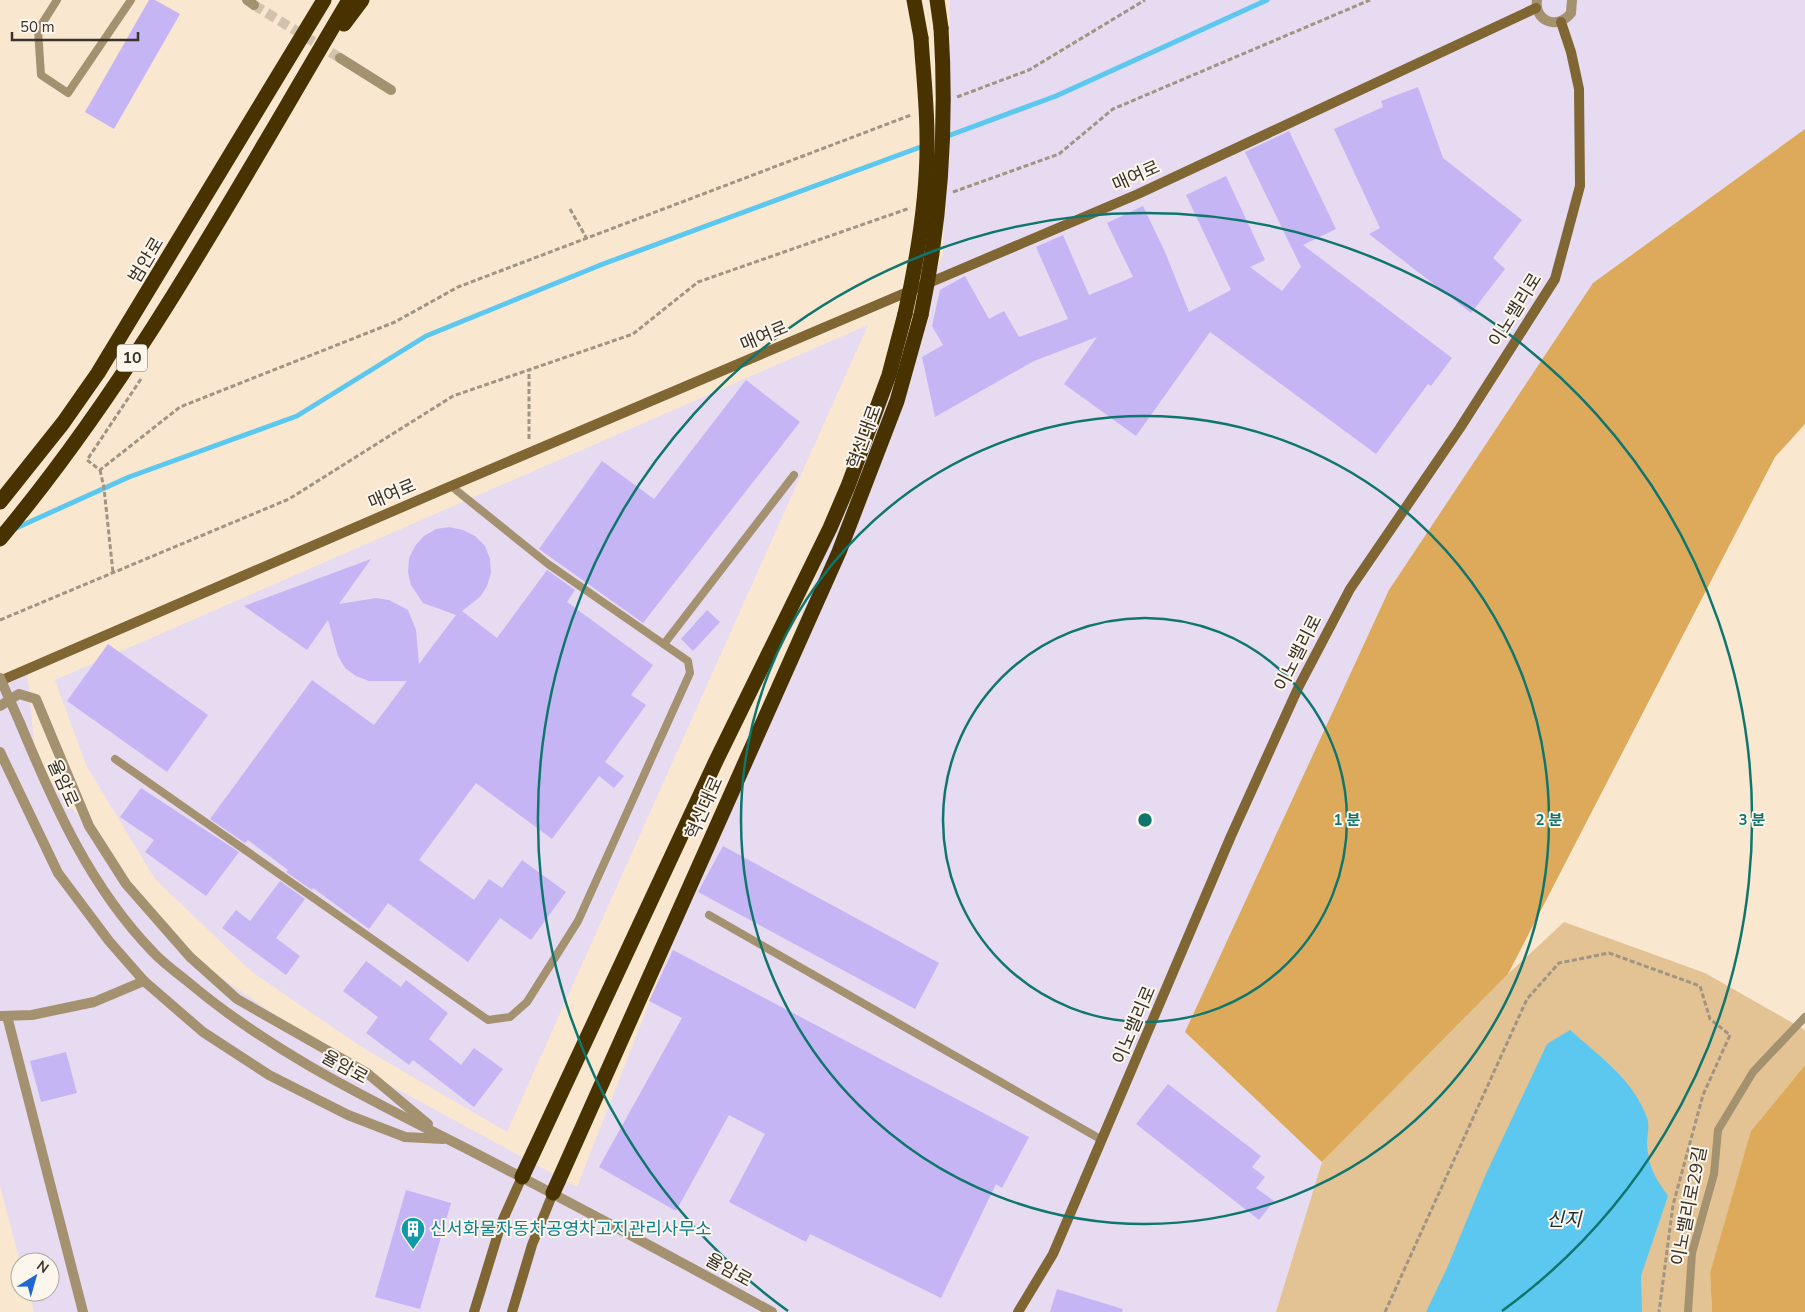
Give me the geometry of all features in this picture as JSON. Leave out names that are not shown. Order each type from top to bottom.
[{"type":"highway","points":[[308,26],[314,0]]},
{"type":"highway","name":"범안로","points":[[0,502],[63,423],[98,373],[324,0]]},
{"type":"highway","points":[[298,85],[349,0]]},
{"type":"highway","points":[[298,85],[362,0]]},
{"type":"highway","points":[[522,1177],[715,763],[833,519],[848,486],[888,375],[917,262],[925,180],[927,137],[921,38],[915,0]]},
{"type":"highway","name":"혁신대로","points":[[553,1193],[840,552],[897,401],[921,315],[938,219],[945,88],[942,28],[937,0]]},
{"type":"highway","name":"10","points":[[0,538],[31,502],[103,401],[179,284],[298,85]]},
{"type":"main road","name":"매여로","points":[[0,680],[1138,194],[1536,4]]},
{"type":"main road","name":"이노밸리로","points":[[1018,1312],[1053,1254],[1231,836],[1299,686],[1350,589],[1460,428],[1555,279],[1580,186],[1579,89],[1571,52],[1561,22]]},
{"type":"main road","points":[[474,1312],[501,1224],[522,1177]]},
{"type":"main road","name":"혁신대로","points":[[512,1312],[532,1245],[553,1193]]},
{"type":"street","points":[[1536,4],[1545,20],[1561,22],[1571,13],[1572,0]]},
{"type":"street","points":[[340,58],[391,90]]},
{"type":"street","name":"율암로","points":[[0,680],[20,722],[59,816],[108,900],[154,953],[203,995],[267,1042],[339,1083],[553,1193],[772,1312]]},
{"type":"street","points":[[0,706],[19,694],[36,699],[88,826],[126,884],[190,957],[237,999],[367,1073],[449,1140]]},
{"type":"street","points":[[0,752],[58,873],[109,941],[144,981],[203,1032],[269,1075],[348,1115],[405,1137],[449,1140]]},
{"type":"street","points":[[83,1312],[3,1016],[32,1015],[94,1002],[144,981]]},
{"type":"lane","points":[[57,0],[38,30],[40,75],[68,93],[131,0]]},
{"type":"lane","points":[[664,644],[794,475]]},
{"type":"lane","points":[[115,759],[488,1020],[510,1017],[528,1002],[578,921],[690,673],[688,661],[548,564],[451,486]]},
{"type":"lane","points":[[709,915],[1102,1140]]},
{"type":"lane","name":"이노밸리로29길","points":[[1688,1312],[1692,1253],[1714,1174],[1718,1130],[1753,1072],[1805,1017]]},
{"type":"path","points":[[955,98],[1029,70],[1145,0]]},
{"type":"path","points":[[948,194],[1059,154],[1113,109],[1370,0]]},
{"type":"path","points":[[100,470],[180,407],[395,322],[458,287],[918,112]]},
{"type":"path","points":[[0,620],[289,499],[453,396],[633,334],[698,282],[911,207]]},
{"type":"path","points":[[570,210],[587,239]]},
{"type":"path","points":[[529,370],[529,454]]},
{"type":"path","points":[[113,573],[104,488],[100,470],[87,460],[141,379]]},
{"type":"path","points":[[1385,1312],[1527,999],[1559,962],[1609,952],[1700,986],[1710,1019],[1730,1035],[1703,1095],[1673,1205],[1659,1312]]},
{"type":"shaded area","points":[[950,0],[1805,0],[1805,129],[1593,283],[1185,1032],[1322,1162],[1276,1312],[34,1312],[32,1302],[60,1302],[60,1252],[17,1252],[0,1186],[0,681],[27,670],[36,762],[190,957],[338,1057],[577,1187],[943,254]]},
{"type":"shaded area","points":[[1805,129],[1805,424],[1775,457],[1508,974],[1322,1162],[1185,1032],[1389,590],[1593,283]]},
{"type":"shaded area","points":[[868,325],[507,1132],[360,1046],[252,972],[155,879],[86,765],[55,680]]},
{"type":"shaded area","points":[[1564,922],[1705,973],[1805,1030],[1805,1065],[1760,1120],[1710,1273],[1712,1312],[1276,1312],[1322,1162],[1508,974]]},
{"type":"shaded area","points":[[1805,1065],[1805,1312],[1712,1312],[1710,1273],[1751,1131]]},
{"type":"water","name":"신지","points":[[1570,1030],[1604,1059],[1634,1092],[1648,1121],[1647,1144],[1651,1166],[1656,1178],[1668,1196],[1641,1276],[1642,1312],[1426,1312],[1447,1268],[1485,1176],[1547,1044]]},
{"type":"building","points":[[149,0],[155,0],[180,14],[114,129],[85,112]]},
{"type":"building","points":[[1418,87],[1443,158],[1522,220],[1493,258],[1505,269],[1471,313],[1369,234],[1380,228],[1334,129],[1383,107],[1381,101]]},
{"type":"building","points":[[1289,131],[1336,229],[1303,245],[1452,358],[1431,386],[1428,384],[1376,454],[1210,332],[1136,436],[1064,384],[1097,337],[1034,361],[935,417],[922,357],[943,345],[932,326],[940,290],[965,276],[989,319],[1004,311],[1019,337],[1068,319],[1036,247],[1063,235],[1089,295],[1133,277],[1107,223],[1143,206],[1165,252],[1189,312],[1231,290],[1186,195],[1226,176],[1265,260],[1250,267],[1282,291],[1301,267],[1245,152]]},
{"type":"building","points":[[746,380],[800,422],[643,623],[539,549],[602,461],[654,499]]},
{"type":"building","points":[[449,527],[463,530],[475,536],[485,546],[490,559],[491,573],[487,586],[480,597],[462,611],[497,638],[547,570],[575,590],[567,602],[653,665],[631,695],[646,705],[605,762],[624,776],[614,788],[599,776],[552,839],[476,783],[419,860],[474,900],[489,879],[502,888],[522,860],[566,892],[531,940],[500,918],[468,962],[388,903],[369,929],[313,888],[312,890],[286,872],[288,870],[248,840],[245,843],[210,819],[312,680],[374,725],[407,681],[369,681],[356,676],[345,668],[338,656],[328,620],[307,650],[244,606],[371,559],[339,604],[376,598],[389,600],[408,610],[416,630],[419,664],[456,615],[423,603],[411,585],[408,572],[409,558],[415,546],[424,536],[436,529]]},
{"type":"building","points":[[707,610],[720,622],[693,651],[681,639]]},
{"type":"building","points":[[108,644],[208,715],[167,772],[67,701]]},
{"type":"building","points":[[141,788],[239,852],[206,896],[145,852],[154,840],[120,817]]},
{"type":"building","points":[[723,846],[939,963],[915,1009],[698,892]]},
{"type":"building","points":[[280,881],[305,899],[276,938],[300,956],[286,975],[222,928],[236,910],[250,921]]},
{"type":"building","points":[[673,950],[1029,1137],[1002,1188],[996,1184],[941,1298],[810,1234],[806,1242],[729,1202],[765,1134],[729,1115],[676,1211],[599,1167],[682,1018],[649,1001]]},
{"type":"building","points":[[366,961],[401,987],[406,980],[448,1013],[429,1039],[461,1065],[474,1048],[503,1069],[474,1107],[413,1060],[409,1065],[366,1033],[378,1017],[343,991]]},
{"type":"building","points":[[66,1052],[77,1093],[41,1102],[30,1061]]},
{"type":"building","points":[[1168,1084],[1261,1156],[1252,1167],[1265,1177],[1256,1188],[1274,1201],[1259,1220],[1136,1124]]},
{"type":"building","name":"신서화물자동차공영차고지관리사무소","points":[[406,1190],[451,1203],[420,1309],[375,1297]]},
{"type":"building","points":[[1057,1289],[1123,1309],[1122,1312],[1050,1312]]},
{"type":"waterway","points":[[945,137],[1056,96],[1267,0]]},
{"type":"waterway","points":[[14,529],[129,477],[297,416],[426,336],[603,264],[926,145]]},
{"type":"tunnel","points":[[254,5],[340,58]]},
{"type":"place","name":"신서화물자동차공영차고지관리사무소","points":[[413,1250]]}]
